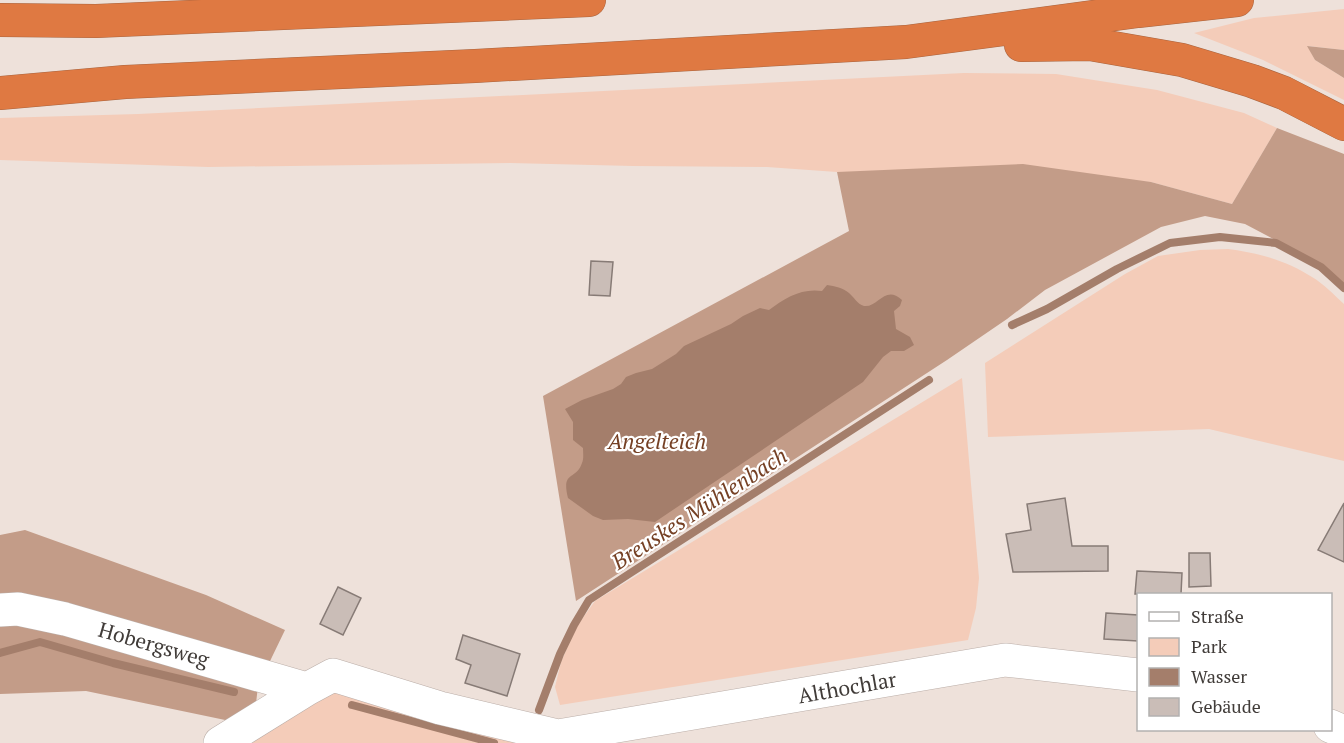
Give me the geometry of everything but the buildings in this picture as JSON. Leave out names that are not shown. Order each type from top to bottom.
[{"type":"highway","points":[[0,21],[96,21],[589,0]]},
{"type":"highway","points":[[0,93],[125,82],[475,66],[906,42],[1237,0]]},
{"type":"highway","points":[[906,42],[961,46],[1090,44],[1182,60],[1284,93],[1344,124]]},
{"type":"street","name":"Hobergsweg","points":[[0,610],[18,609],[65,619],[307,689]]},
{"type":"street","name":"Althochlar","points":[[569,740],[1005,660],[1137,675]]},
{"type":"street","points":[[220,743],[333,675],[440,708],[569,740]]},
{"type":"green space","points":[[1344,9],[1344,50],[1308,46],[1315,60],[1344,78],[1344,100],[1263,60],[1194,33],[1254,18]]},
{"type":"green space","points":[[964,73],[1056,74],[1157,90],[1244,113],[1277,128],[1232,204],[1151,182],[837,172],[767,167],[510,163],[208,167],[0,160],[0,118],[138,114]]},
{"type":"green space","points":[[1228,249],[1261,255],[1292,266],[1321,283],[1344,304],[1344,461],[1209,429],[988,437],[985,363],[1125,274],[1158,256]]},
{"type":"green space","points":[[962,378],[979,578],[976,608],[968,640],[560,705],[555,687],[561,662],[577,626],[595,601]]},
{"type":"green space","points":[[346,690],[542,743],[250,743],[319,695]]},
{"type":"shaded area","points":[[1307,46],[1344,50],[1344,78],[1315,60]]},
{"type":"shaded area","points":[[1277,128],[1344,154],[1344,284],[1321,264],[1245,224],[1205,216],[1161,227],[1045,290],[947,360],[576,601],[543,396],[849,231],[837,172],[1023,164],[1151,182],[1232,204]]},
{"type":"shaded area","points":[[25,530],[206,595],[285,630],[258,686],[255,712],[230,721],[86,691],[0,694],[0,535]]},
{"type":"water","name":"Angelteich","points":[[827,285],[844,290],[864,306],[869,306],[891,294],[902,300],[900,306],[894,311],[896,329],[910,337],[914,345],[904,351],[891,351],[883,357],[863,382],[655,522],[628,519],[603,520],[593,516],[568,498],[566,483],[583,461],[583,448],[573,440],[573,422],[565,409],[613,389],[626,377],[652,369],[676,354],[684,346],[743,316],[760,308],[769,310],[787,298],[800,293],[822,291]]},
{"type":"waterway","name":"Breuskes Mühlenbach","points":[[1012,325],[1047,309],[1117,269],[1170,243],[1220,237],[1276,243],[1321,267],[1344,288]]},
{"type":"waterway","name":"Breuskes Mühlenbach","points":[[539,710],[560,654],[589,600],[929,380]]},
{"type":"waterway","name":"Breuskes Mühlenbach","points":[[0,653],[40,642],[113,663],[234,692]]},
{"type":"waterway","name":"Breuskes Mühlenbach","points":[[352,705],[494,743]]}]
